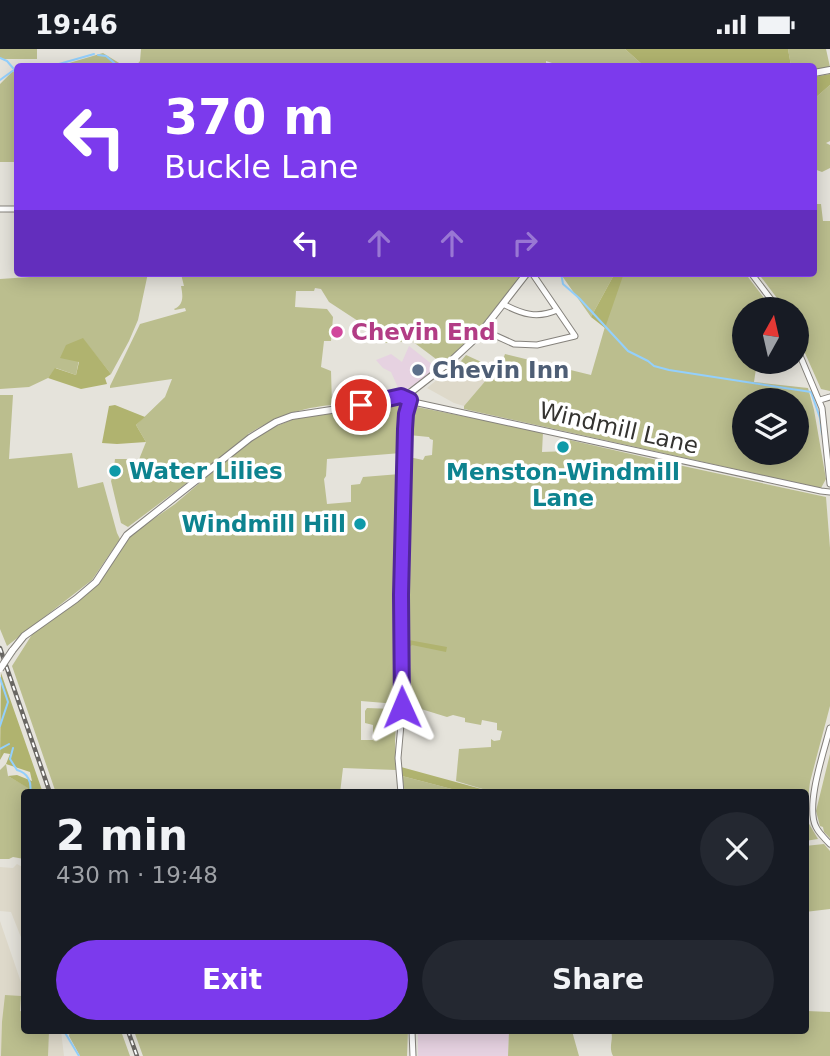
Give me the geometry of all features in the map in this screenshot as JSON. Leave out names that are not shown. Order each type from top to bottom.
[{"type":"street","points":[[0,669],[24,636],[96,582],[127,535],[250,438],[275,422],[292,416],[377,403],[401,396],[421,385],[452,362],[483,330],[526,277]]},
{"type":"street","points":[[483,330],[514,344],[537,345],[575,336],[532,277]]},
{"type":"street","points":[[754,277],[769,297]]},
{"type":"street","points":[[503,305],[534,315],[545,315],[557,310]]},
{"type":"street","points":[[808,374],[820,400],[830,484]]},
{"type":"street","name":"Windmill Lane","points":[[401,396],[830,492]]},
{"type":"street","points":[[820,400],[830,397]]},
{"type":"street","points":[[401,789],[398,758],[402,713],[401,595],[405,429],[410,400]]},
{"type":"street","points":[[830,728],[813,794],[816,826],[830,844]]},
{"type":"street","points":[[412,1034],[413,1056]]},
{"type":"shaded area","points":[[409,346],[433,365],[434,372],[400,392],[391,372],[376,360],[391,354],[402,362]]},
{"type":"shaded area","name":"Chevin End","points":[[461,361],[487,379],[464,406],[427,388],[443,375],[447,376]]},
{"type":"shaded area","points":[[17,864],[21,866],[21,937],[11,912],[0,911],[0,867],[13,868]]},
{"type":"shaded area","points":[[0,921],[21,982],[21,1034],[61,1034],[64,1056],[0,1056]]},
{"type":"shaded area","points":[[418,1034],[509,1034],[508,1056],[418,1056]]},
{"type":"green space","points":[[0,49],[37,49],[37,59],[0,59]]},
{"type":"green space","points":[[141,49],[625,49],[641,63],[138,63]]},
{"type":"green space","points":[[625,49],[788,49],[790,63],[641,63]]},
{"type":"green space","points":[[788,49],[826,49],[830,67],[817,69],[817,63],[790,63]]},
{"type":"green space","points":[[103,53],[119,63],[69,63]]},
{"type":"green space","points":[[14,71],[14,162],[0,162],[0,84]]},
{"type":"green space","points":[[830,74],[830,85],[817,96],[817,76]]},
{"type":"green space","points":[[830,85],[830,141],[826,143],[830,145],[830,168],[822,172],[817,170],[817,96]]},
{"type":"green space","points":[[817,204],[821,204],[823,221],[830,221],[830,391],[821,389],[809,362],[809,297],[776,297],[761,277],[817,277]]},
{"type":"green space","points":[[147,277],[138,320],[111,374],[83,339],[76,375],[56,368],[48,378],[29,387],[0,389],[0,279]]},
{"type":"green space","points":[[182,277],[520,277],[477,331],[443,363],[412,341],[386,343],[384,338],[329,302],[321,289],[296,291],[295,307],[327,309],[333,317],[331,341],[324,341],[321,367],[331,371],[332,405],[288,414],[248,434],[248,437],[128,527],[121,523],[111,481],[112,478],[117,479],[117,476],[113,476],[115,459],[133,459],[138,462],[146,442],[136,425],[165,397],[172,379],[110,386],[140,324],[186,311],[185,308],[174,309],[181,303],[181,286],[184,286]]},
{"type":"green space","points":[[563,277],[613,277],[591,317]]},
{"type":"green space","points":[[613,277],[623,277],[605,328],[591,317]]},
{"type":"green space","points":[[622,277],[748,277],[763,297],[732,297],[732,375],[755,375],[754,382],[808,388],[732,388],[732,465],[809,465],[809,392],[826,479],[821,488],[464,409],[487,379],[461,361],[466,355],[499,370],[505,354],[591,375]]},
{"type":"green space","points":[[83,338],[111,374],[105,378],[107,384],[81,389],[48,378],[55,368],[76,375],[79,362],[60,358],[66,345]]},
{"type":"green space","points":[[0,395],[13,395],[9,459],[72,453],[78,488],[103,482],[120,539],[92,580],[7,646],[0,629]]},
{"type":"green space","points":[[398,402],[402,404],[401,453],[327,459],[324,479],[327,504],[351,502],[351,485],[360,484],[363,477],[400,474],[397,704],[361,701],[361,740],[373,740],[373,725],[365,723],[367,708],[397,711],[396,770],[343,768],[340,789],[55,789],[12,666],[33,633],[92,589],[129,538],[142,527],[175,504],[250,440],[301,416]]},
{"type":"green space","points":[[115,405],[145,417],[136,425],[146,442],[102,443],[109,406]]},
{"type":"green space","points":[[417,407],[543,432],[542,452],[569,451],[570,440],[826,497],[830,548],[830,706],[809,791],[483,789],[456,781],[459,749],[491,747],[491,739],[500,740],[502,731],[497,730],[497,723],[482,720],[481,725],[465,722],[465,718],[453,715],[447,717],[405,704],[404,634],[409,457],[423,460],[425,456],[432,455],[433,440],[429,437],[409,435],[410,413]]},
{"type":"green space","points":[[403,639],[447,647],[446,652],[412,645],[407,649],[410,705],[405,704]]},
{"type":"green space","points":[[1,673],[42,789],[28,789],[8,776],[17,775],[32,781],[30,772],[6,764],[10,754],[4,753],[0,760]]},
{"type":"green space","points":[[830,754],[830,838],[820,826],[816,811]]},
{"type":"green space","points":[[6,764],[8,776],[29,788],[21,789],[21,858],[0,859],[0,770]]},
{"type":"green space","points":[[401,767],[481,789],[452,789],[402,776]]},
{"type":"green space","points":[[402,776],[452,789],[404,789]]},
{"type":"green space","points":[[809,824],[818,839],[809,840]]},
{"type":"green space","points":[[824,844],[830,851],[830,909],[809,912],[809,846]]},
{"type":"green space","points":[[5,995],[21,996],[21,1034],[49,1034],[48,1056],[1,1056]]},
{"type":"green space","points":[[809,1011],[830,1012],[830,1056],[613,1056],[612,1034],[809,1034]]},
{"type":"green space","points":[[122,1034],[130,1056],[80,1056],[69,1036]]},
{"type":"green space","points":[[135,1034],[408,1034],[407,1056],[143,1056]]},
{"type":"green space","points":[[509,1034],[573,1034],[579,1056],[508,1056]]},
{"type":"waterway","points":[[62,63],[94,54]]},
{"type":"waterway","points":[[98,55],[106,56],[114,63]]},
{"type":"waterway","points":[[0,58],[13,68]]},
{"type":"waterway","points":[[0,80],[14,70]]},
{"type":"waterway","points":[[562,277],[563,284],[628,351],[654,366],[811,392],[820,418],[822,434]]},
{"type":"waterway","points":[[0,678],[8,702],[0,726]]},
{"type":"waterway","points":[[0,749],[9,744]]},
{"type":"waterway","points":[[13,748],[10,759],[17,770],[24,773],[30,789]]},
{"type":"waterway","points":[[66,1034],[79,1056]]},
{"type":"railway","points":[[0,648],[49,789]]},
{"type":"railway","points":[[129,1034],[137,1056]]},
{"type":"place","name":"Chevin End","points":[[337,332]]},
{"type":"place","name":"Chevin Inn","points":[[418,370]]},
{"type":"place","name":"Menston-Windmill Lane","points":[[563,447]]},
{"type":"place","name":"Water Lilies","points":[[115,471]]},
{"type":"place","name":"Windmill Hill","points":[[360,524]]},
{"type":"route","points":[[361,405],[401,396],[410,400],[405,429],[401,595],[402,707]]}]
